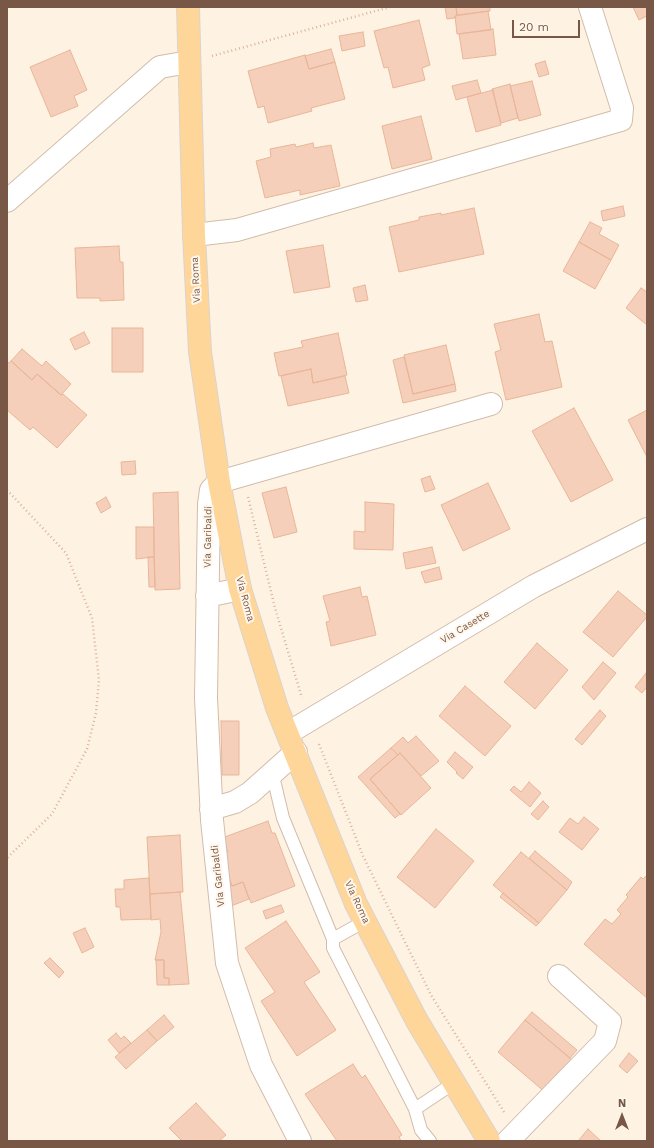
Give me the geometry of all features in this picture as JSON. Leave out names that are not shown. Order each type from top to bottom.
[{"type":"main road","name":"Via Roma","points":[[188,7],[199,59],[194,235],[200,352],[219,482],[240,589],[277,708],[356,904],[417,1021],[489,1141]]},
{"type":"street","points":[[194,235],[237,230],[621,120],[622,108],[590,7]]},
{"type":"street","points":[[7,201],[160,67],[199,59]]},
{"type":"street","points":[[219,482],[491,404]]},
{"type":"street","name":"Via Garibaldi","points":[[219,482],[211,490],[209,504],[206,698],[211,809],[227,964],[261,1065],[300,1141]]},
{"type":"street","name":"Via Casette","points":[[211,809],[235,802],[250,793],[272,772],[292,743],[310,722],[534,586],[647,529]]},
{"type":"street","points":[[207,596],[240,589]]},
{"type":"street","points":[[512,1137],[605,1041],[610,1022],[559,976]]},
{"type":"lane","points":[[272,772],[283,818],[333,939],[334,948],[415,1109],[422,1130],[430,1141]]},
{"type":"lane","points":[[333,939],[366,921]]},
{"type":"lane","points":[[415,1109],[454,1083]]},
{"type":"path","points":[[199,59],[390,7]]},
{"type":"path","points":[[243,475],[275,608],[310,722],[363,856],[431,995],[512,1137]]},
{"type":"path","points":[[7,490],[66,553],[92,618],[99,680],[96,712],[88,749],[52,814],[7,858]]},
{"type":"building","points":[[445,7],[456,7],[457,15],[455,18],[447,19]]},
{"type":"building","points":[[456,7],[490,7],[490,11],[457,15]]},
{"type":"building","points":[[633,7],[647,7],[647,16],[639,20]]},
{"type":"building","points":[[488,11],[491,30],[457,34],[455,16]]},
{"type":"building","points":[[419,20],[430,65],[422,68],[425,80],[393,88],[388,67],[384,68],[374,31]]},
{"type":"building","points":[[493,29],[496,55],[463,59],[459,34]]},
{"type":"building","points":[[363,32],[365,46],[342,51],[339,36]]},
{"type":"building","points":[[331,49],[335,62],[309,69],[305,56]]},
{"type":"building","points":[[70,50],[87,90],[74,96],[78,106],[51,117],[30,67]]},
{"type":"building","points":[[305,55],[309,69],[335,62],[345,99],[311,108],[312,111],[268,123],[264,106],[258,108],[248,71]]},
{"type":"building","points":[[545,61],[549,74],[539,77],[535,64]]},
{"type":"building","points":[[477,80],[481,93],[456,100],[452,86]]},
{"type":"building","points":[[532,81],[541,115],[519,121],[510,86]]},
{"type":"building","points":[[510,84],[518,118],[501,123],[492,89]]},
{"type":"building","points":[[493,90],[501,125],[476,132],[467,97]]},
{"type":"building","points":[[421,116],[432,159],[392,169],[382,126]]},
{"type":"building","points":[[313,143],[314,148],[331,145],[340,186],[300,195],[300,190],[265,198],[256,161],[271,157],[270,149],[295,144],[296,147]]},
{"type":"building","points":[[623,206],[625,216],[603,221],[601,211]]},
{"type":"building","points":[[474,208],[484,254],[399,272],[389,227],[419,220],[419,217],[441,213],[441,215]]},
{"type":"building","points":[[590,222],[602,228],[599,234],[619,245],[611,260],[579,242]]},
{"type":"building","points":[[579,242],[611,260],[595,289],[563,271]]},
{"type":"building","points":[[323,245],[330,287],[294,293],[286,251]]},
{"type":"building","points":[[119,246],[120,262],[123,262],[124,300],[100,301],[100,298],[77,298],[75,248]]},
{"type":"building","points":[[365,285],[368,300],[356,302],[353,288]]},
{"type":"building","points":[[641,288],[647,292],[647,325],[626,308]]},
{"type":"building","points":[[539,314],[545,342],[552,341],[562,387],[506,400],[495,352],[501,350],[494,324]]},
{"type":"building","points":[[112,328],[143,328],[143,372],[112,372]]},
{"type":"building","points":[[84,332],[90,343],[75,350],[70,339]]},
{"type":"building","points":[[338,333],[347,375],[313,383],[311,369],[279,376],[274,353],[303,347],[301,341]]},
{"type":"building","points":[[446,345],[455,384],[413,394],[404,355]]},
{"type":"building","points":[[22,349],[42,366],[46,361],[71,384],[61,395],[37,374],[32,380],[11,361]]},
{"type":"building","points":[[404,357],[413,394],[455,384],[456,391],[403,403],[393,360]]},
{"type":"building","points":[[11,361],[32,380],[37,374],[87,415],[57,448],[33,427],[30,430],[7,410],[7,362],[9,363]]},
{"type":"building","points":[[311,369],[313,383],[345,376],[349,393],[288,406],[281,376]]},
{"type":"building","points":[[574,408],[613,480],[571,502],[532,431]]},
{"type":"building","points":[[647,410],[647,457],[628,420]]},
{"type":"building","points":[[135,461],[136,474],[122,475],[121,462]]},
{"type":"building","points":[[430,476],[435,489],[425,492],[421,479]]},
{"type":"building","points":[[488,483],[510,529],[463,551],[441,505]]},
{"type":"building","points":[[286,487],[297,532],[274,538],[262,493]]},
{"type":"building","points":[[178,492],[180,589],[155,590],[153,493]]},
{"type":"building","points":[[106,497],[111,507],[101,513],[96,503]]},
{"type":"building","points":[[365,502],[394,504],[393,550],[354,549],[354,531],[365,532]]},
{"type":"building","points":[[136,527],[154,527],[154,557],[136,559]]},
{"type":"building","points":[[432,547],[436,563],[406,569],[403,553]]},
{"type":"building","points":[[148,557],[154,557],[155,587],[149,587]]},
{"type":"building","points":[[439,567],[442,579],[425,583],[421,572]]},
{"type":"building","points":[[360,587],[362,597],[367,596],[376,635],[331,646],[326,622],[330,621],[323,596]]},
{"type":"building","points":[[618,591],[647,615],[647,617],[613,657],[583,632]]},
{"type":"building","points":[[537,643],[568,670],[535,709],[504,682]]},
{"type":"building","points":[[603,662],[616,673],[594,700],[582,687]]},
{"type":"building","points":[[646,673],[647,687],[642,693],[635,687]]},
{"type":"building","points":[[465,686],[511,726],[485,756],[439,716]]},
{"type":"building","points":[[600,710],[606,716],[582,745],[575,739]]},
{"type":"building","points":[[221,721],[239,721],[239,775],[222,775]]},
{"type":"building","points":[[416,736],[439,761],[421,776],[400,753],[398,755],[391,748],[403,737],[408,743]]},
{"type":"building","points":[[391,748],[398,755],[370,779],[400,814],[395,818],[358,777]]},
{"type":"building","points":[[455,752],[473,767],[463,779],[447,762]]},
{"type":"building","points":[[400,753],[431,788],[401,815],[370,779]]},
{"type":"building","points":[[529,782],[541,793],[530,807],[510,790],[514,786],[521,792]]},
{"type":"building","points":[[543,801],[549,807],[538,820],[531,814]]},
{"type":"building","points":[[584,817],[599,829],[582,850],[559,832],[570,818],[578,824]]},
{"type":"building","points":[[268,821],[272,833],[275,833],[295,886],[251,903],[243,882],[232,886],[220,855],[228,852],[222,838]]},
{"type":"building","points":[[436,829],[474,861],[435,908],[397,877]]},
{"type":"building","points":[[180,835],[183,892],[150,894],[147,837]]},
{"type":"building","points":[[535,851],[572,882],[567,890],[529,858]]},
{"type":"building","points":[[521,852],[567,890],[539,923],[493,885]]},
{"type":"building","points":[[647,875],[647,998],[584,944],[605,919],[612,924],[621,914],[617,910],[628,897],[626,895],[641,877],[643,879]]},
{"type":"building","points":[[149,878],[151,919],[121,920],[120,907],[116,907],[115,889],[124,889],[124,880]]},
{"type":"building","points":[[230,881],[232,886],[243,882],[249,899],[231,906],[223,884]]},
{"type":"building","points":[[180,892],[189,984],[169,985],[169,978],[164,978],[164,960],[155,960],[161,932],[160,919],[151,920],[150,894]]},
{"type":"building","points":[[503,893],[539,923],[536,926],[500,897]]},
{"type":"building","points":[[281,905],[284,912],[266,919],[263,911]]},
{"type":"building","points":[[286,921],[320,972],[304,982],[336,1030],[297,1056],[261,1001],[275,992],[245,948]]},
{"type":"building","points":[[85,928],[94,947],[82,953],[73,933]]},
{"type":"building","points":[[50,958],[64,972],[59,978],[44,963]]},
{"type":"building","points":[[156,960],[164,960],[164,978],[169,978],[169,985],[157,985]]},
{"type":"building","points":[[532,1012],[577,1050],[570,1058],[525,1020]]},
{"type":"building","points":[[164,1015],[174,1027],[157,1041],[147,1030]]},
{"type":"building","points":[[525,1020],[573,1061],[546,1093],[498,1052]]},
{"type":"building","points":[[147,1030],[157,1041],[126,1069],[115,1057]]},
{"type":"building","points":[[116,1033],[121,1039],[124,1036],[131,1043],[119,1053],[108,1040]]},
{"type":"building","points":[[629,1053],[638,1061],[627,1073],[619,1066]]},
{"type":"building","points":[[353,1064],[362,1078],[365,1075],[402,1135],[399,1137],[401,1141],[337,1141],[305,1094]]},
{"type":"building","points":[[196,1103],[226,1135],[219,1141],[182,1141],[169,1128]]},
{"type":"building","points":[[588,1129],[601,1141],[578,1141]]}]
